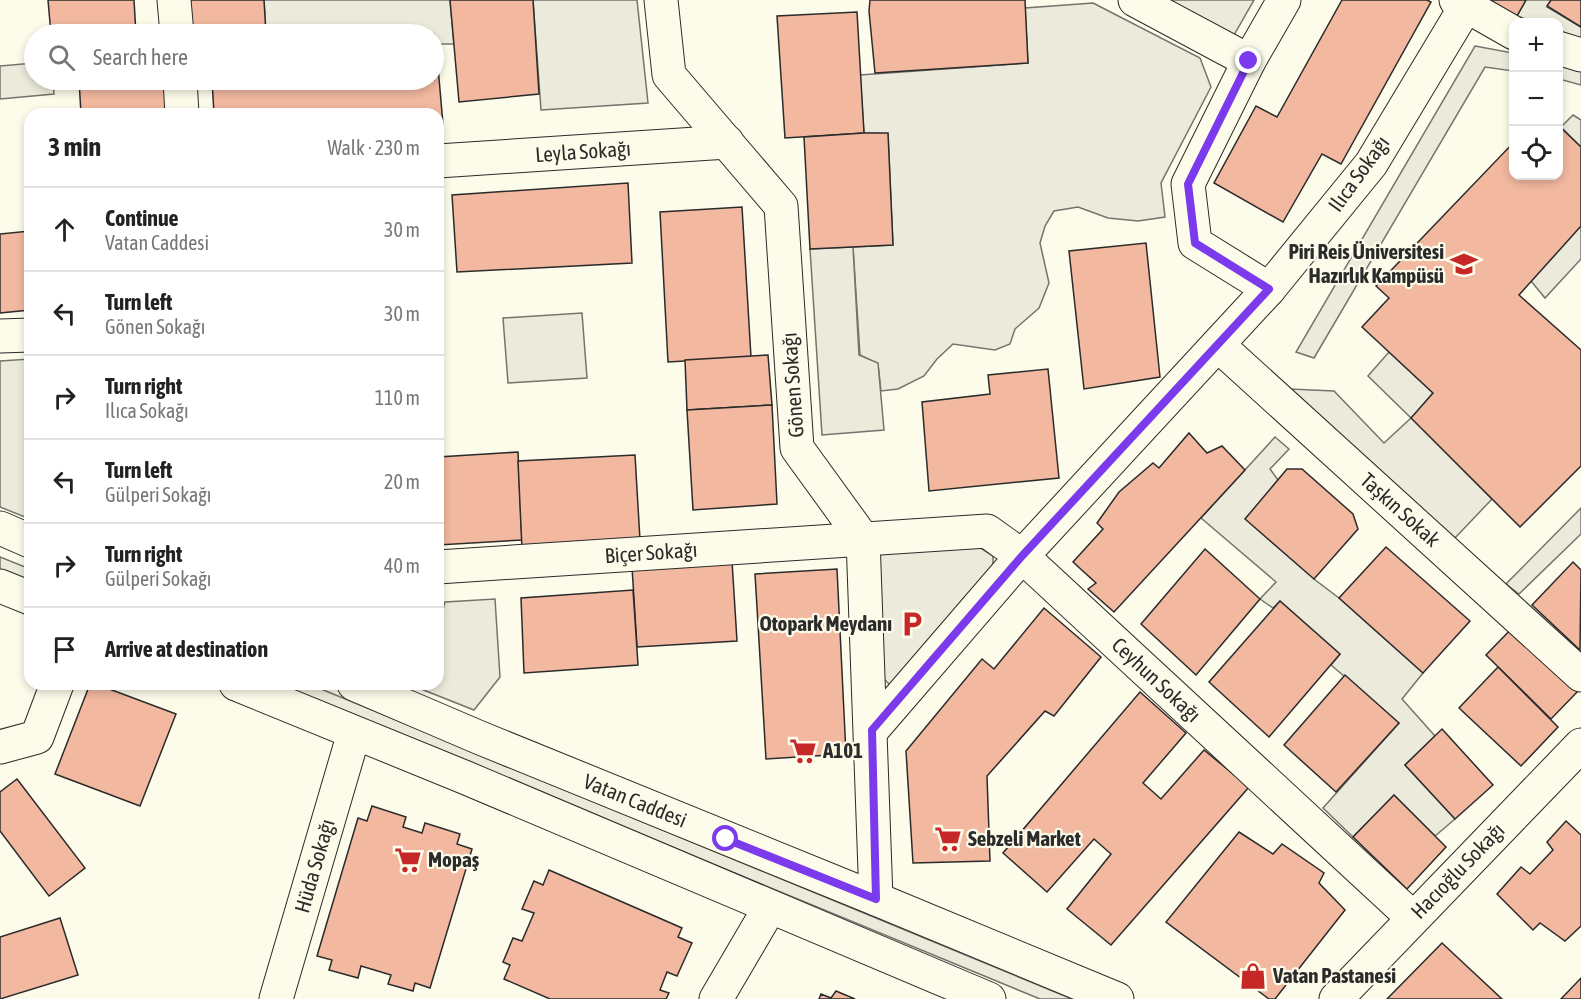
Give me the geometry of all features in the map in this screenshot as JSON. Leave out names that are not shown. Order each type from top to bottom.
[{"type":"street","points":[[174,0],[176,24]]},
{"type":"street","name":"Gönen Sokağı","points":[[662,0],[669,75],[782,206],[797,448],[863,539]]},
{"type":"street","points":[[1135,0],[1249,61]]},
{"type":"street","points":[[1269,289],[1195,243],[1188,184],[1249,61],[1284,0]]},
{"type":"street","points":[[1461,3],[1509,30]]},
{"type":"street","name":"Ilıca Sokağı","points":[[872,730],[1022,556],[1269,289],[1371,164],[1461,3]]},
{"type":"street","points":[[1563,50],[1581,55]]},
{"type":"street","points":[[181,90],[182,108]]},
{"type":"street","name":"Leyla Sokağı","points":[[444,161],[728,142]]},
{"type":"street","points":[[0,336],[24,335]]},
{"type":"street","name":"Taşkın Sokak","points":[[1218,345],[1581,675]]},
{"type":"street","points":[[0,528],[24,538]]},
{"type":"street","name":"Ceyhun Sokağı","points":[[863,539],[987,531],[1022,556],[1413,918]]},
{"type":"street","points":[[863,539],[872,730],[876,899]]},
{"type":"street","name":"Biçer Sokağı","points":[[444,567],[863,539]]},
{"type":"street","points":[[0,586],[24,596]]},
{"type":"street","points":[[0,747],[37,737],[55,690]]},
{"type":"street","points":[[250,690],[464,777],[989,999]]},
{"type":"street","name":"Vatan Caddesi","points":[[373,690],[489,742],[1116,999]]},
{"type":"street","name":"Hüda Sokağı","points":[[276,999],[354,734]]},
{"type":"street","name":"Hacıoğlu Sokağı","points":[[1336,999],[1581,745]]},
{"type":"street","points":[[716,999],[770,907]]},
{"type":"shaded area","points":[[264,0],[450,0],[454,44],[444,44],[444,24],[265,24]]},
{"type":"shaded area","points":[[533,0],[637,0],[648,103],[541,110]]},
{"type":"shaded area","points":[[1169,0],[1254,0],[1234,35]]},
{"type":"shaded area","points":[[1526,0],[1551,0],[1547,7],[1581,27],[1581,42],[1563,35],[1563,18],[1517,16]]},
{"type":"shaded area","points":[[1093,3],[1200,58],[1211,87],[1161,183],[1165,217],[1138,221],[1108,218],[1078,207],[1054,211],[1045,226],[1040,243],[1049,283],[1039,308],[1015,329],[1010,344],[995,350],[953,344],[924,376],[898,389],[881,391],[878,364],[860,355],[853,247],[893,245],[888,134],[864,133],[860,75],[1028,63],[1025,8]]},
{"type":"shaded area","points":[[1475,46],[1509,52],[1509,70],[1485,67],[1314,358],[1296,352]]},
{"type":"shaded area","points":[[1563,63],[1581,66],[1581,85],[1563,80]]},
{"type":"shaded area","points":[[24,64],[24,90],[54,90],[54,94],[0,99],[0,66]]},
{"type":"shaded area","points":[[1573,115],[1581,120],[1581,147],[1563,129],[1563,125]]},
{"type":"shaded area","points":[[1581,226],[1581,259],[1545,298],[1531,281]]},
{"type":"shaded area","points":[[853,247],[859,355],[878,363],[884,430],[822,435],[810,249]]},
{"type":"shaded area","points":[[582,313],[587,378],[508,383],[503,318]]},
{"type":"shaded area","points":[[1389,352],[1433,393],[1412,418],[1492,499],[1455,538],[1291,389],[1334,391],[1384,443],[1411,418],[1368,376]]},
{"type":"shaded area","points":[[24,359],[24,517],[0,507],[0,361]]},
{"type":"shaded area","points":[[1275,437],[1289,449],[1270,469],[1278,480],[1314,579],[1339,598],[1423,673],[1402,699],[1435,736],[1405,765],[1455,819],[1435,836],[1394,795],[1353,837],[1323,808],[1399,723],[1331,665],[1340,654],[1280,601],[1273,608],[1260,599],[1276,582],[1201,518]]},
{"type":"shaded area","points":[[1581,508],[1581,534],[1519,594],[1506,584]]},
{"type":"shaded area","name":"Otopark Meydanı","points":[[976,545],[993,556],[993,573],[891,686],[880,675],[875,560],[886,550]]},
{"type":"shaded area","points":[[0,557],[24,567],[24,580],[0,570]]},
{"type":"shaded area","points":[[495,599],[500,677],[474,710],[424,690],[444,690],[445,602]]},
{"type":"shaded area","points":[[292,690],[324,690],[1072,999],[1040,999]]},
{"type":"building","points":[[48,0],[134,0],[135,24],[50,24]]},
{"type":"building","points":[[186,0],[264,0],[265,24],[187,24]]},
{"type":"building","points":[[450,0],[533,0],[539,94],[459,102]]},
{"type":"building","points":[[870,0],[1025,0],[1028,63],[875,73]]},
{"type":"building","points":[[1342,0],[1427,0],[1431,2],[1341,164],[1322,154],[1283,222],[1214,183],[1256,106],[1277,117]]},
{"type":"building","points":[[1490,0],[1526,0],[1517,16]]},
{"type":"building","points":[[1551,0],[1581,0],[1581,27],[1547,6]]},
{"type":"building","points":[[857,12],[864,133],[785,138],[777,16]]},
{"type":"building","points":[[80,90],[167,90],[168,108],[81,108]]},
{"type":"building","points":[[213,90],[440,90],[442,108],[214,108]]},
{"type":"building","points":[[1563,130],[1581,147],[1581,226],[1519,295],[1581,350],[1581,466],[1520,527],[1411,418],[1433,393],[1362,327],[1389,298],[1376,286],[1509,147],[1509,180],[1563,180]]},
{"type":"building","points":[[888,133],[893,245],[810,249],[804,137]]},
{"type":"building","points":[[628,183],[632,263],[457,272],[452,195]]},
{"type":"building","points":[[742,207],[751,357],[668,362],[660,212]]},
{"type":"building","points":[[24,232],[24,311],[0,313],[0,234]]},
{"type":"building","points":[[1146,243],[1160,377],[1084,389],[1069,251]]},
{"type":"building","points":[[768,355],[772,405],[687,410],[685,360]]},
{"type":"building","points":[[1048,369],[1059,478],[929,491],[922,402],[990,394],[988,375]]},
{"type":"building","points":[[772,405],[777,504],[693,510],[687,410]]},
{"type":"building","points":[[1189,433],[1207,453],[1222,446],[1245,470],[1114,612],[1088,589],[1096,583],[1073,562],[1103,529],[1097,523],[1119,492],[1153,463],[1159,468]]},
{"type":"building","points":[[518,452],[522,540],[444,545],[444,457]]},
{"type":"building","points":[[635,455],[640,540],[522,549],[518,461]]},
{"type":"building","points":[[1287,469],[1302,469],[1353,514],[1358,529],[1314,579],[1245,519]]},
{"type":"building","points":[[1386,547],[1470,621],[1423,673],[1339,598]]},
{"type":"building","points":[[1205,549],[1260,599],[1196,675],[1141,624]]},
{"type":"building","points":[[732,561],[737,641],[637,647],[632,567]]},
{"type":"building","points":[[1573,562],[1581,570],[1580,650],[1532,605]]},
{"type":"building","points":[[837,569],[846,754],[766,759],[755,574]]},
{"type":"building","points":[[633,590],[638,665],[524,673],[521,598]]},
{"type":"building","points":[[1280,601],[1340,654],[1269,737],[1209,682]]},
{"type":"building","points":[[1044,608],[1101,657],[1054,716],[1045,711],[987,776],[990,861],[913,863],[906,751],[982,659],[994,669]]},
{"type":"building","points":[[1517,623],[1581,688],[1551,719],[1486,655]]},
{"type":"building","points":[[1498,667],[1558,727],[1521,766],[1459,708]]},
{"type":"building","points":[[1345,675],[1399,723],[1336,792],[1284,745]]},
{"type":"building","points":[[88,690],[112,690],[176,714],[140,806],[55,774]]},
{"type":"building","points":[[1140,692],[1186,733],[1143,783],[1161,799],[1204,750],[1249,787],[1111,945],[1067,909],[1111,854],[1094,839],[1047,892],[1003,853]]},
{"type":"building","points":[[1442,729],[1493,785],[1455,819],[1405,765]]},
{"type":"building","points":[[17,779],[85,868],[49,896],[0,831],[0,792]]},
{"type":"building","points":[[1394,795],[1446,847],[1407,889],[1353,837]]},
{"type":"building","points":[[372,806],[406,817],[403,827],[422,833],[425,823],[460,834],[457,844],[472,849],[430,988],[415,983],[413,991],[388,984],[391,975],[361,966],[358,978],[329,970],[332,960],[317,956],[358,818],[367,821]]},
{"type":"building","points":[[1566,821],[1581,835],[1581,926],[1565,941],[1540,923],[1533,930],[1497,894],[1521,867],[1530,874],[1553,850],[1547,842]]},
{"type":"building","points":[[1239,832],[1273,854],[1282,844],[1324,873],[1319,883],[1345,910],[1275,999],[1269,999],[1166,922]]},
{"type":"building","points":[[549,870],[682,928],[678,937],[692,943],[677,976],[667,972],[660,990],[669,993],[666,999],[550,999],[504,979],[510,965],[503,962],[513,938],[522,941],[534,913],[522,909],[534,881],[543,885]]},
{"type":"building","points":[[60,918],[78,975],[0,999],[0,937]]},
{"type":"building","points":[[1442,943],[1502,999],[1387,999]]},
{"type":"building","points":[[1581,978],[1581,999],[1561,999]]},
{"type":"building","points":[[836,991],[855,999],[819,999],[821,994],[831,998]]},
{"type":"place","name":"Piri Reis Üniversitesi Hazırlık Kampüsü","points":[[1464,264]]},
{"type":"place","name":"Otopark Meydanı","points":[[912,624]]},
{"type":"place","name":"A101","points":[[803,751]]},
{"type":"place","name":"Sebzeli Market","points":[[948,839]]},
{"type":"place","name":"Mopaş","points":[[408,860]]},
{"type":"place","name":"Vatan Pastanesi","points":[[1253,976]]},
{"type":"route","points":[[726,839],[876,899],[872,730],[1022,556],[1269,289],[1195,243],[1188,184],[1249,61]]}]
